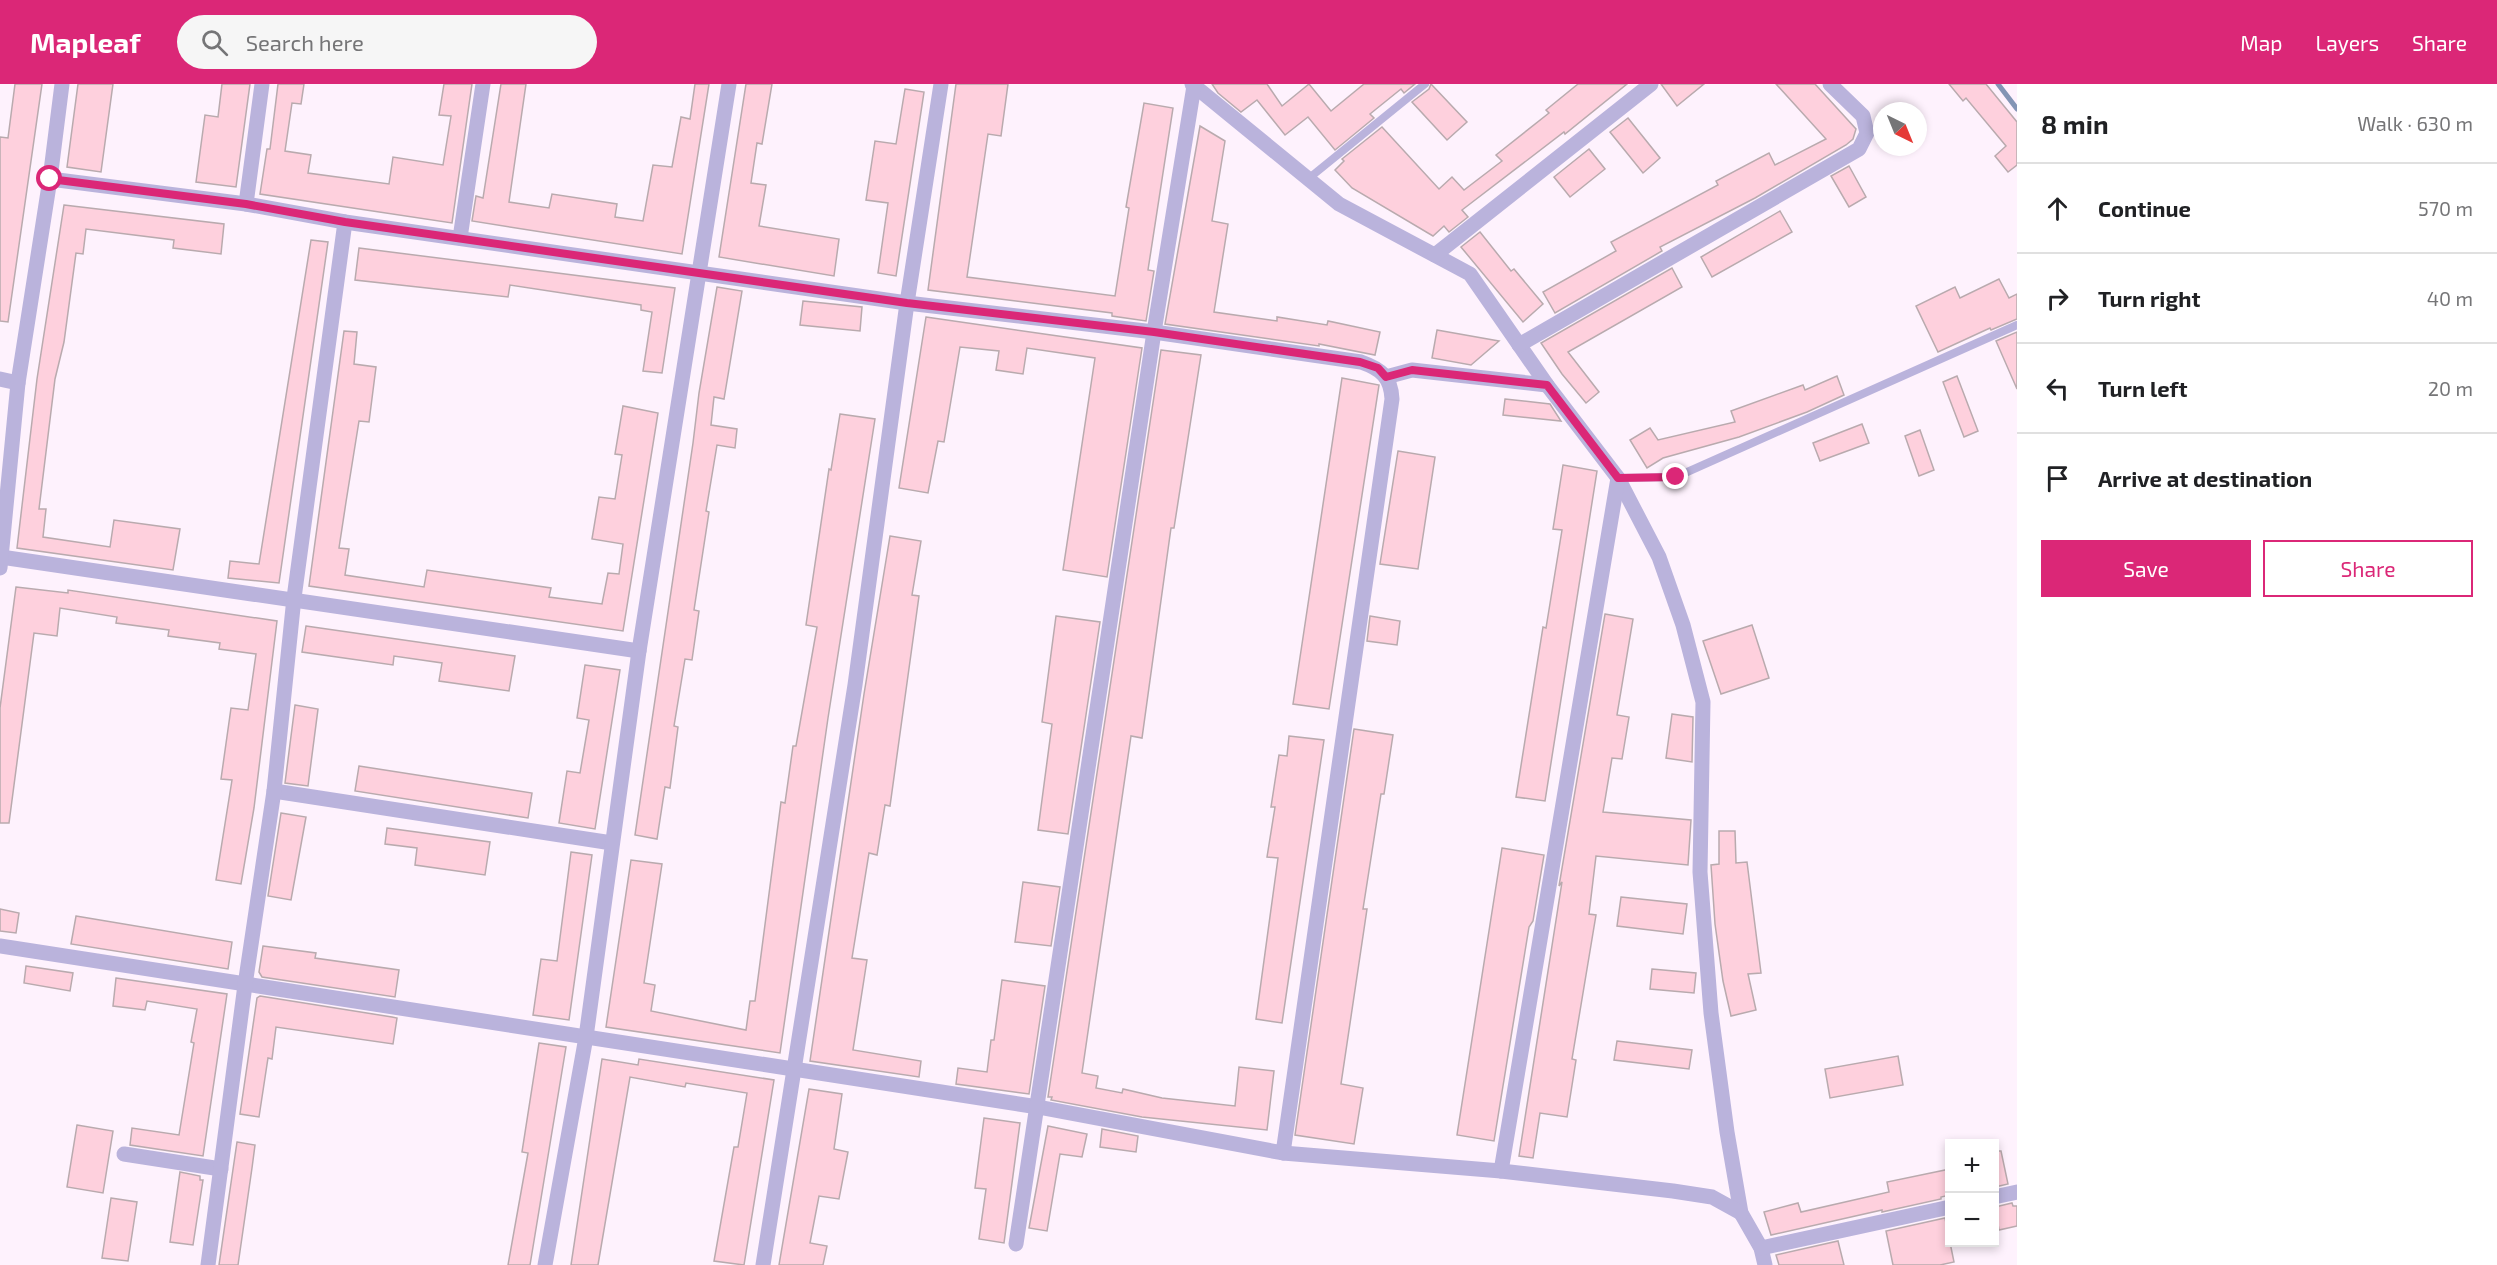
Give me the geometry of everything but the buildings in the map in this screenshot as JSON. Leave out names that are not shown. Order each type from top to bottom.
[{"type":"street","points":[[62,84],[50,179],[18,382],[1,562],[294,598],[639,651]]},
{"type":"street","points":[[246,204],[262,84]]},
{"type":"street","points":[[460,238],[483,84]]},
{"type":"street","points":[[545,1265],[586,1037],[639,651],[729,84]]},
{"type":"street","points":[[763,1265],[855,685],[907,303],[940,84]]},
{"type":"street","points":[[1436,255],[1651,84]]},
{"type":"street","points":[[1519,345],[1859,150],[1867,134],[1863,116],[1830,84]]},
{"type":"street","points":[[1193,85],[1339,204],[1470,274],[1547,385],[1618,478],[1659,557],[1683,625],[1703,702],[1699,815],[1701,913],[1711,1013],[1727,1132],[1741,1213],[1761,1248],[1765,1265]]},
{"type":"street","points":[[1016,1244],[1193,85]]},
{"type":"street","points":[[50,179],[246,204],[345,222],[907,303],[1154,332],[1360,362],[1378,368],[1391,385],[1392,399],[1283,1153]]},
{"type":"street","points":[[208,1265],[245,985],[274,791],[294,598],[345,222]]},
{"type":"street","points":[[1386,377],[1412,370],[1547,385]]},
{"type":"street","points":[[0,380],[18,382]]},
{"type":"street","points":[[1501,1171],[1618,478]]},
{"type":"street","points":[[274,791],[612,843]]},
{"type":"street","points":[[0,946],[1038,1107],[1283,1153],[1501,1171],[1683,1192],[1712,1197],[1741,1213]]},
{"type":"street","points":[[124,1154],[221,1169]]},
{"type":"street","points":[[1999,1196],[2017,1192]]},
{"type":"street","points":[[1761,1248],[1945,1208]]},
{"type":"lane","points":[[1308,179],[1425,84]]},
{"type":"lane","points":[[1618,478],[1676,477],[2017,325]]},
{"type":"waterway","points":[[1998,84],[2017,109]]},
{"type":"route","points":[[50,179],[246,204],[345,222],[907,303],[1154,332],[1360,362],[1378,368],[1386,377],[1412,370],[1547,385],[1618,478],[1676,477]]}]
